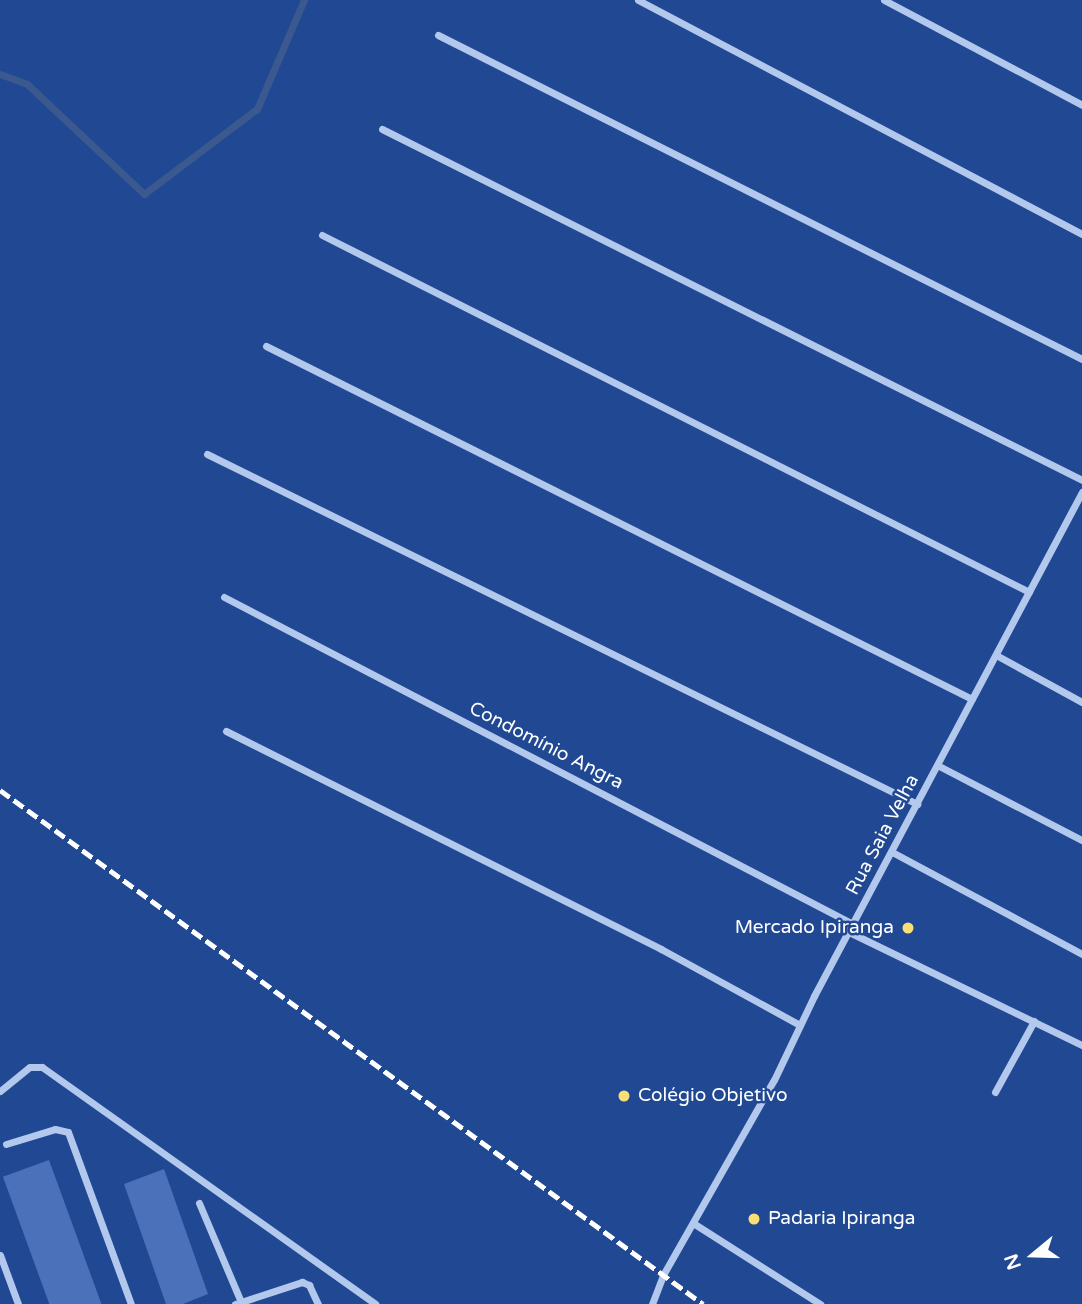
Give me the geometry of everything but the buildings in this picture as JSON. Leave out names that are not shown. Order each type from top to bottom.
[{"type":"street","points":[[638,0],[1082,234]]},
{"type":"street","points":[[884,0],[1082,105]]},
{"type":"street","points":[[438,35],[1082,359]]},
{"type":"street","points":[[382,129],[1082,480]]},
{"type":"street","points":[[322,235],[1029,592]]},
{"type":"street","points":[[266,346],[972,699]]},
{"type":"street","points":[[207,454],[917,804]]},
{"type":"street","name":"Rua Saia Velha","points":[[652,1304],[692,1223],[939,766],[1082,492]]},
{"type":"street","name":"Condomínio Angra","points":[[224,597],[851,928],[1082,1045]]},
{"type":"street","points":[[996,655],[1082,702]]},
{"type":"street","points":[[226,731],[661,949],[800,1025]]},
{"type":"street","points":[[939,766],[1082,840]]},
{"type":"street","points":[[891,852],[1082,954]]},
{"type":"street","points":[[995,1092],[1034,1021]]},
{"type":"street","points":[[0,1091],[36,1065],[375,1304]]},
{"type":"street","points":[[6,1144],[55,1129],[68,1132],[131,1304]]},
{"type":"street","points":[[199,1203],[238,1303],[302,1282],[313,1291],[318,1304]]},
{"type":"street","points":[[692,1223],[820,1304]]},
{"type":"street","points":[[0,1255],[19,1304]]},
{"type":"waterway","points":[[0,74],[27,84],[144,194],[257,109],[304,0]]},
{"type":"railway","points":[[0,790],[703,1304]]},
{"type":"place","name":"Mercado Ipiranga","points":[[908,928]]},
{"type":"place","name":"Colégio Objetivo","points":[[624,1096]]},
{"type":"place","name":"Padaria Ipiranga","points":[[754,1219]]}]
